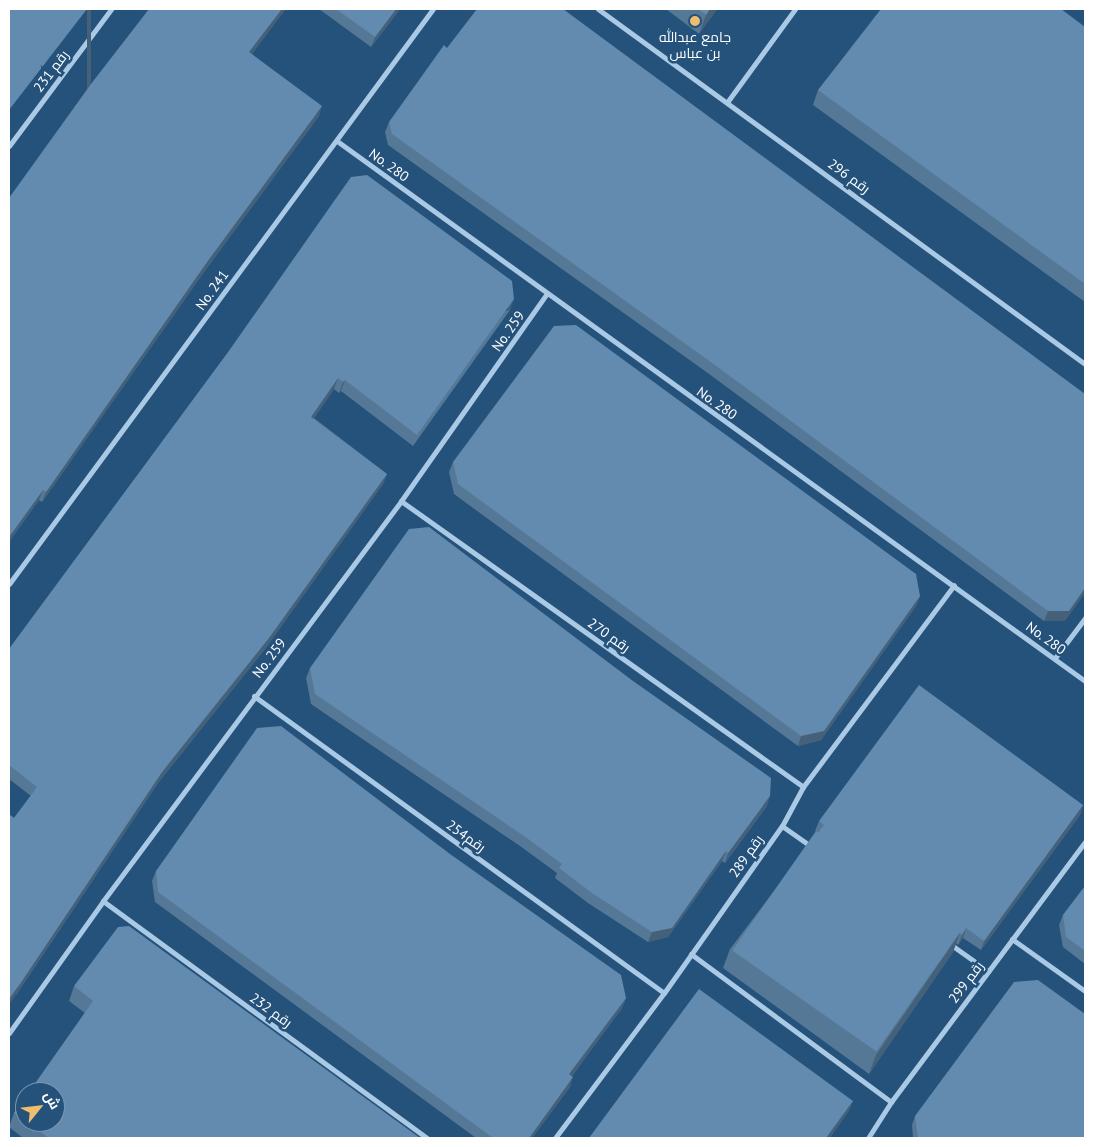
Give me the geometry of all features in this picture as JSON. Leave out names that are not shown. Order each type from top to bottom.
[{"type":"street","name":"رقم 231","points":[[9,146],[111,9]]},
{"type":"street","name":"No. 241","points":[[9,584],[433,9]]},
{"type":"street","name":"رقم 296","points":[[598,9],[1085,364]]},
{"type":"street","points":[[728,102],[795,9]]},
{"type":"street","name":"No. 280","points":[[337,141],[546,295],[954,585],[1085,681]]},
{"type":"street","name":"No. 259","points":[[9,1033],[103,901],[254,696],[401,501],[546,295]]},
{"type":"street","name":"رقم 270","points":[[401,501],[803,787]]},
{"type":"street","name":"رقم 289","points":[[555,1138],[664,993],[782,826],[803,787],[954,585]]},
{"type":"street","points":[[1055,658],[1085,618]]},
{"type":"street","name":"رقم254","points":[[254,696],[664,993]]},
{"type":"street","points":[[782,826],[821,854]]},
{"type":"street","name":"رقم 299","points":[[868,1138],[891,1102],[1085,842]]},
{"type":"street","name":"رقم 232","points":[[103,901],[427,1138]]},
{"type":"street","points":[[941,938],[988,971]]},
{"type":"street","points":[[1012,939],[1085,991]]},
{"type":"street","points":[[691,954],[891,1102]]},
{"type":"building","points":[[9,9],[87,9],[9,110]]},
{"type":"building","points":[[149,9],[282,9],[249,52],[322,106],[207,262],[46,492],[43,490],[9,537],[9,198],[91,84]]},
{"type":"building","points":[[336,9],[396,9],[375,37]]},
{"type":"building","points":[[477,9],[563,9],[1085,394],[1085,588],[1069,611],[1048,611],[708,360],[392,134],[389,122],[444,45],[447,48]]},
{"type":"building","points":[[698,9],[710,9],[706,15]]},
{"type":"building","points":[[881,9],[1061,9],[1085,27],[1085,284],[818,90]]},
{"type":"building","points":[[367,175],[512,281],[514,299],[417,435],[345,380],[343,382],[338,378],[311,417],[387,474],[269,638],[162,772],[9,999],[9,814],[14,818],[37,787],[9,765],[9,649],[226,355],[351,177]]},
{"type":"building","points":[[576,325],[916,574],[920,596],[824,731],[801,736],[458,484],[453,462],[554,326]]},
{"type":"building","points":[[429,527],[633,681],[771,778],[770,796],[728,853],[726,851],[672,928],[652,932],[592,893],[559,868],[562,864],[524,836],[315,694],[310,668],[409,529]]},
{"type":"building","points":[[919,685],[1083,805],[984,941],[966,928],[962,935],[818,833],[824,825],[819,821]]},
{"type":"building","points":[[281,726],[450,854],[621,975],[626,998],[569,1074],[573,1077],[529,1138],[493,1138],[158,892],[156,871],[257,728]]},
{"type":"building","points":[[816,831],[960,932],[876,1052],[732,951]]},
{"type":"building","points":[[1085,886],[1085,951],[1066,937],[1063,915]]},
{"type":"building","points":[[129,926],[420,1138],[49,1138],[41,1132],[65,1132],[65,1082],[36,1082],[93,1001],[74,986],[118,927]]},
{"type":"building","points":[[1038,980],[1085,1014],[1085,1138],[918,1138],[915,1116],[1014,982]]},
{"type":"building","points":[[699,989],[853,1101],[826,1138],[589,1138]]},
{"type":"place","name":"جامع عبدالله بن عباس","points":[[695,21]]}]
